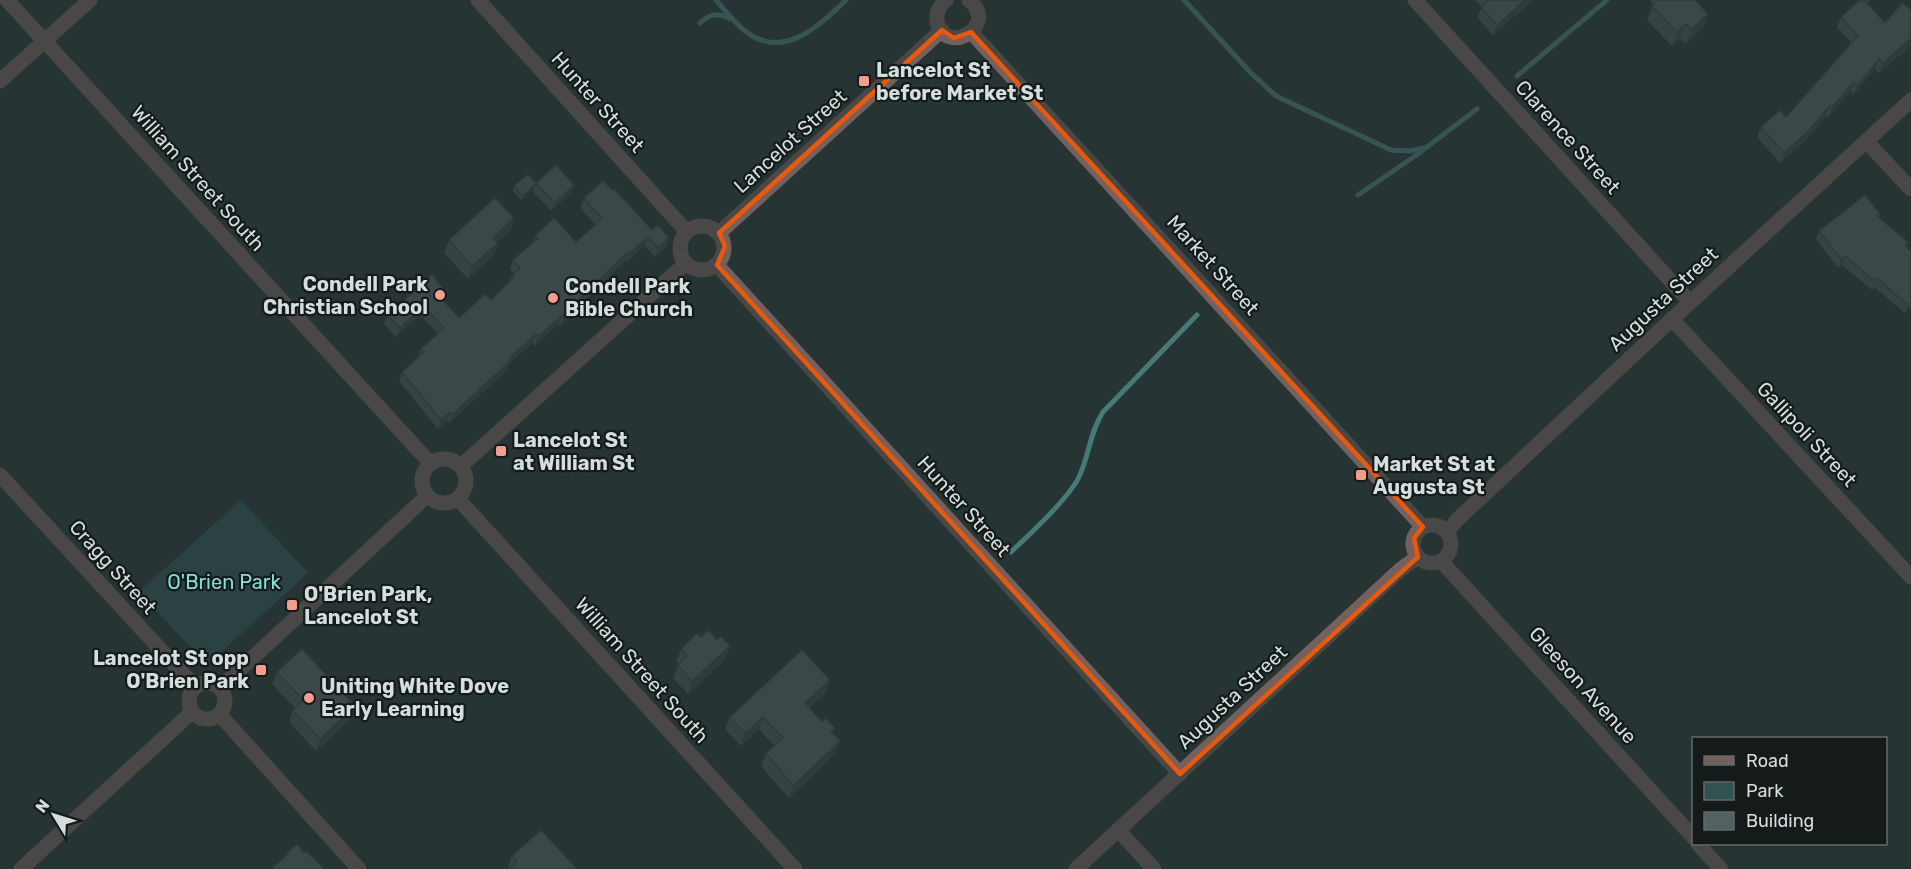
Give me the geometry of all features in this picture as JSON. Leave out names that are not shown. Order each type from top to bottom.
[{"type":"street","name":"William Street South","points":[[7,0],[430,464]]},
{"type":"street","points":[[0,81],[90,0]]},
{"type":"street","name":"Hunter Street","points":[[477,0],[687,232]]},
{"type":"street","points":[[945,0],[937,15],[938,25],[951,37],[958,38],[976,27],[978,16],[972,1]]},
{"type":"street","name":"Clarence Street","points":[[1415,0],[1690,302]]},
{"type":"street","name":"Lancelot Street","points":[[719,233],[942,30]]},
{"type":"street","name":"Market Street","points":[[971,32],[1423,527]]},
{"type":"street","name":"Augusta Street","points":[[1447,532],[1458,519],[1690,302],[1911,100]]},
{"type":"street","points":[[1866,141],[1911,189]]},
{"type":"street","points":[[707,226],[719,233],[725,246],[717,265],[705,271],[691,268],[686,264],[680,251],[680,244],[687,232],[693,228],[707,226]]},
{"type":"street","points":[[461,466],[686,264]]},
{"type":"street","name":"Hunter Street","points":[[717,265],[1180,774]]},
{"type":"street","name":"Gallipoli Street","points":[[1672,319],[1911,577]]},
{"type":"street","points":[[449,459],[461,466],[465,472],[466,487],[458,499],[453,502],[439,503],[427,496],[423,490],[422,476],[430,464],[436,460],[449,459]]},
{"type":"street","name":"Cragg Street","points":[[0,475],[195,687]]},
{"type":"street","points":[[220,688],[427,496]]},
{"type":"street","name":"William Street South","points":[[458,499],[795,869]]},
{"type":"street","points":[[1436,526],[1447,532],[1450,538],[1450,551],[1441,561],[1432,563],[1418,557],[1413,548],[1414,538],[1423,527],[1436,526]]},
{"type":"street","name":"Augusta Street","points":[[1076,869],[1401,569],[1418,557]]},
{"type":"street","name":"Gleeson Avenue","points":[[1441,561],[1692,836]]},
{"type":"street","points":[[208,683],[220,688],[225,705],[219,714],[205,719],[192,712],[189,702],[191,691],[195,687],[208,683]]},
{"type":"street","points":[[21,869],[192,712]]},
{"type":"street","points":[[219,714],[358,869]]},
{"type":"street","points":[[1118,830],[1154,869]]},
{"type":"street","points":[[1700,845],[1721,869]]},
{"type":"highlighted area","points":[[942,30],[954,38],[971,32],[1423,527],[1414,538],[1418,557],[1180,774],[717,265],[725,246],[719,233]]},
{"type":"green space","name":"O'Brien Park","points":[[241,500],[308,573],[207,665],[139,592]]},
{"type":"building","points":[[1489,0],[1525,0],[1497,25],[1481,7]]},
{"type":"building","points":[[1658,0],[1695,0],[1708,14],[1691,30],[1686,24],[1677,32],[1652,6]]},
{"type":"building","points":[[1860,0],[1864,0],[1885,23],[1902,3],[1911,10],[1911,38],[1883,63],[1879,59],[1858,85],[1854,82],[1832,107],[1830,105],[1809,130],[1784,153],[1761,127],[1780,110],[1786,117],[1858,36],[1841,17]]},
{"type":"building","points":[[556,165],[574,185],[555,203],[536,183]]},
{"type":"building","points":[[528,174],[536,183],[523,196],[514,186]]},
{"type":"building","points":[[603,181],[612,190],[614,189],[652,230],[658,225],[669,238],[658,248],[648,237],[631,252],[630,250],[581,297],[583,299],[538,337],[536,334],[453,414],[450,412],[441,420],[402,372],[424,352],[421,349],[444,328],[424,306],[400,328],[388,315],[432,275],[443,288],[437,294],[459,318],[485,294],[491,300],[520,268],[513,260],[538,238],[535,236],[554,218],[576,242],[602,219],[584,198]]},
{"type":"building","points":[[1865,195],[1880,214],[1877,216],[1908,242],[1905,246],[1911,251],[1911,302],[1908,305],[1877,278],[1875,281],[1845,256],[1841,259],[1819,231]]},
{"type":"building","points":[[495,198],[514,218],[493,238],[498,243],[472,266],[449,240]]},
{"type":"building","points":[[709,630],[717,640],[721,636],[730,646],[692,681],[678,665],[687,656],[681,649],[697,633],[701,637]]},
{"type":"building","name":"Uniting White Dove Early Learning","points":[[302,649],[355,706],[320,739],[293,710],[303,700],[277,672]]},
{"type":"building","points":[[802,650],[830,680],[805,703],[822,722],[826,718],[835,728],[831,732],[840,741],[793,786],[766,753],[783,738],[763,717],[745,733],[730,717]]},
{"type":"building","points":[[541,830],[577,869],[508,869],[517,861],[512,856]]},
{"type":"building","points":[[297,844],[304,853],[306,851],[324,869],[271,869]]},
{"type":"waterway","points":[[716,0],[745,31],[759,39],[773,42],[787,41],[800,36],[824,20],[846,0]]},
{"type":"waterway","points":[[1184,0],[1251,73],[1276,96],[1391,150],[1409,151],[1424,148]]},
{"type":"waterway","points":[[1517,76],[1607,0]]},
{"type":"waterway","points":[[700,23],[714,15],[722,15],[730,19]]},
{"type":"waterway","points":[[1358,195],[1477,109]]},
{"type":"waterway","points":[[1011,552],[1048,516],[1074,486],[1103,412],[1197,315]]},
{"type":"place","name":"Lancelot St before Market St","points":[[864,81]]},
{"type":"place","name":"Condell Park Christian School","points":[[440,295]]},
{"type":"place","name":"Condell Park Bible Church","points":[[553,298]]},
{"type":"place","name":"Lancelot St at William St","points":[[501,451]]},
{"type":"place","name":"Market St at Augusta St","points":[[1361,475]]},
{"type":"place","name":"O'Brien Park, Lancelot St","points":[[292,605]]},
{"type":"place","name":"Lancelot St opp O'Brien Park","points":[[261,670]]},
{"type":"place","name":"Uniting White Dove Early Learning","points":[[309,698]]}]
